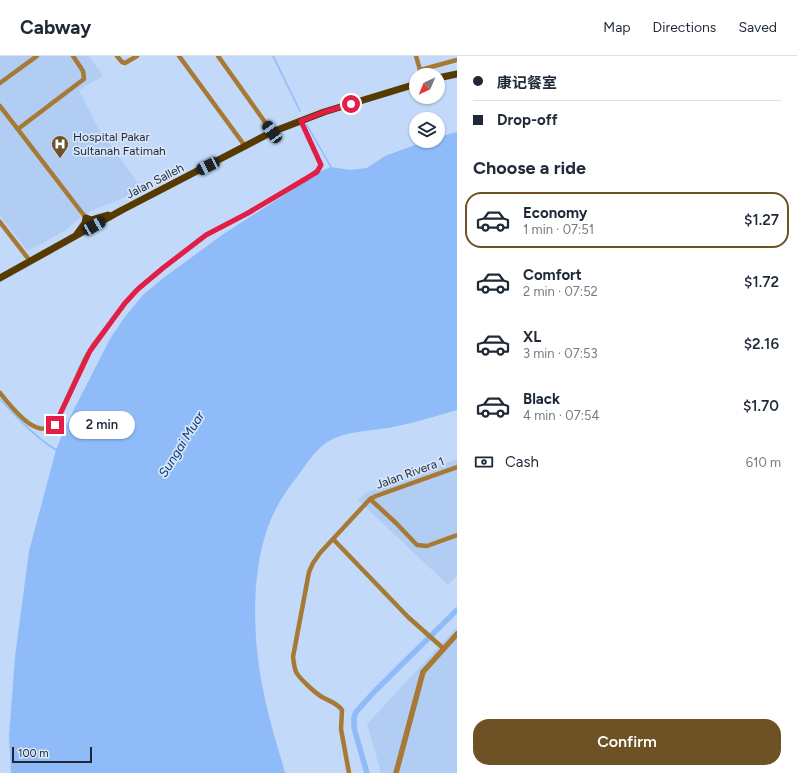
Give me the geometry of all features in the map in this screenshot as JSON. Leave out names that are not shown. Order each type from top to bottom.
[{"type":"main road","points":[[445,77],[457,74]]},
{"type":"main road","name":"Jalan Salleh","points":[[0,278],[117,213],[272,132],[324,112],[409,85]]},
{"type":"main road","points":[[74,237],[85,224],[86,218],[91,220],[117,213]]},
{"type":"street","points":[[0,83],[36,56]]},
{"type":"street","points":[[18,129],[84,79],[83,71],[73,56]]},
{"type":"street","points":[[117,56],[122,62],[137,56]]},
{"type":"street","points":[[179,56],[245,146]]},
{"type":"street","points":[[218,56],[272,132]]},
{"type":"street","points":[[416,56],[418,68]]},
{"type":"street","points":[[434,68],[457,60]]},
{"type":"street","points":[[0,106],[86,218]]},
{"type":"street","points":[[0,393],[16,412],[31,425],[44,429],[55,425],[90,351],[125,303],[138,289],[206,235],[248,213],[319,170],[321,165],[301,121]]},
{"type":"street","points":[[0,222],[30,261]]},
{"type":"street","name":"Jalan Rivera 1","points":[[370,500],[376,496],[457,467]]},
{"type":"street","points":[[349,773],[341,730],[342,710],[335,703],[321,697],[300,678],[294,666],[294,651],[309,572],[313,563],[320,553],[370,500],[396,523],[417,545],[427,546],[457,535]]},
{"type":"street","points":[[333,539],[427,635],[444,649]]},
{"type":"street","points":[[396,773],[423,672],[457,634]]},
{"type":"shaded area","name":"Hospital Pakar Sultanah Fatimah","points":[[0,56],[89,56],[103,76],[79,90],[98,128],[143,190],[91,211],[66,230],[28,251],[0,216]]},
{"type":"shaded area","points":[[457,459],[457,576],[448,585],[358,500],[367,492]]},
{"type":"shaded area","points":[[457,627],[457,773],[381,773],[367,724]]},
{"type":"water","name":"Sungai Muar","points":[[457,132],[457,410],[401,425],[340,436],[326,443],[310,459],[288,489],[270,520],[262,546],[258,567],[255,610],[257,654],[266,704],[285,773],[11,773],[9,736],[15,657],[29,551],[56,450],[66,425],[110,339],[124,318],[143,295],[162,279],[222,235],[323,170],[331,167],[350,170],[367,168],[385,156],[409,147],[445,148],[445,135]]},
{"type":"waterway","points":[[273,56],[300,111]]},
{"type":"waterway","points":[[307,125],[331,167]]},
{"type":"waterway","points":[[0,399],[40,439],[56,450]]},
{"type":"waterway","points":[[367,773],[354,728],[354,717],[356,712],[374,692],[457,610]]},
{"type":"place","name":"Hospital Pakar Sultanah Fatimah","points":[[60,159]]},
{"type":"route","points":[[55,425],[85,359],[94,344],[125,303],[138,289],[201,238],[248,213],[317,172],[321,165],[301,121],[351,104]]}]
